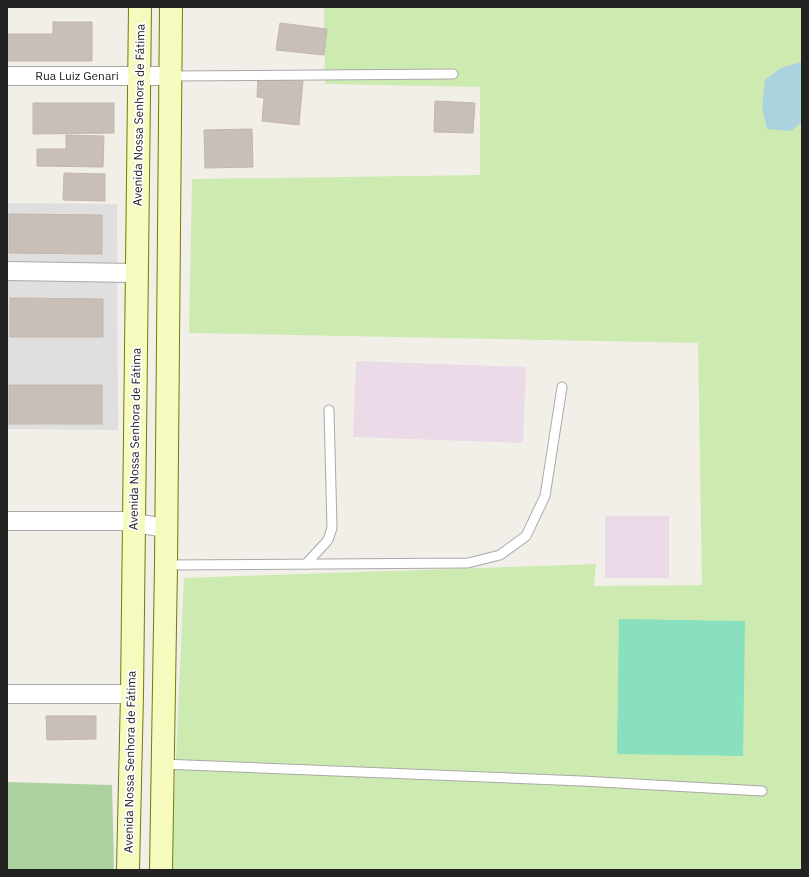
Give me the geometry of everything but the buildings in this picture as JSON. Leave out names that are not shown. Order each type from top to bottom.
[{"type":"street","name":"Avenida Nossa Senhora de Fátima","points":[[128,870],[132,694],[140,7]]},
{"type":"street","points":[[161,870],[166,565],[171,7]]},
{"type":"street","name":"Rua Luiz Genari","points":[[7,76],[170,76]]},
{"type":"street","points":[[7,271],[168,273]]},
{"type":"street","points":[[7,521],[122,521],[166,528]]},
{"type":"street","points":[[7,694],[132,694]]},
{"type":"lane","points":[[170,76],[453,74]]},
{"type":"lane","points":[[166,565],[468,563],[500,555],[526,536],[545,496],[562,387]]},
{"type":"lane","points":[[306,564],[328,540],[332,528],[329,410]]},
{"type":"lane","points":[[162,764],[762,790]]},
{"type":"shaded area","points":[[7,203],[117,204],[118,430],[7,429]]},
{"type":"shaded area","points":[[356,361],[526,367],[523,443],[353,437]]},
{"type":"shaded area","points":[[605,516],[669,516],[669,578],[605,578]]},
{"type":"green space","points":[[324,7],[802,7],[802,870],[171,870],[184,578],[596,564],[594,586],[702,585],[698,343],[189,333],[192,179],[480,175],[480,87],[325,84]]},
{"type":"green space","points":[[619,619],[745,621],[743,756],[617,754]]},
{"type":"green space","points":[[7,782],[112,785],[114,870],[7,870]]},
{"type":"water","points":[[801,62],[802,122],[791,131],[767,129],[762,107],[765,80],[781,68]]}]
